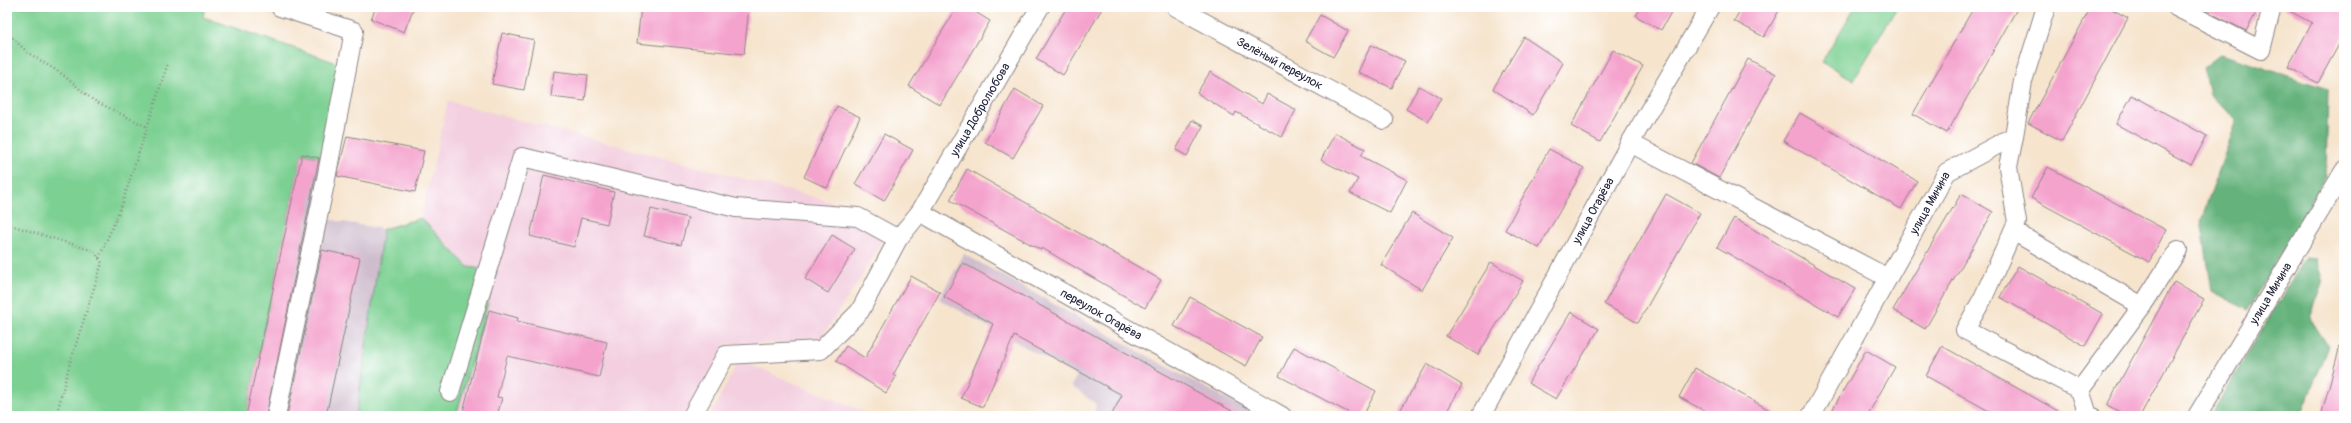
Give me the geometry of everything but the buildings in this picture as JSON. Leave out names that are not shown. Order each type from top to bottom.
[{"type":"street","points":[[276,416],[326,178],[354,31],[280,7]]},
{"type":"street","name":"улица Добролюбова","points":[[692,416],[726,355],[821,350],[860,311],[898,239],[920,212],[1040,7]]},
{"type":"street","name":"Зелёный переулок","points":[[1176,7],[1384,120]]},
{"type":"street","name":"улица Огарёва","points":[[1481,416],[1630,143],[1710,7]]},
{"type":"street","points":[[2046,7],[2023,81],[2008,167],[2016,222],[1983,298],[1965,330],[2080,390],[2088,415],[2091,416]]},
{"type":"street","points":[[2176,7],[2261,50],[2272,7]]},
{"type":"street","name":"улица Минина","points":[[1811,416],[1947,172],[2014,136]]},
{"type":"street","points":[[1630,143],[1888,278]]},
{"type":"street","points":[[450,392],[522,157],[736,208],[858,217],[898,239]]},
{"type":"street","name":"улица Минина","points":[[2197,416],[2344,172]]},
{"type":"street","name":"переулок Огарёва","points":[[920,212],[1282,416]]},
{"type":"street","points":[[2013,231],[2142,306]]},
{"type":"street","points":[[2080,390],[2142,306],[2178,250]]},
{"type":"path","points":[[7,32],[28,52],[62,74],[93,100],[147,128]]},
{"type":"path","points":[[99,258],[121,207],[168,63]]},
{"type":"path","points":[[7,224],[94,251],[102,263],[69,366],[56,416]]},
{"type":"shaded area","points":[[448,101],[836,203],[892,223],[862,276],[818,343],[726,344],[686,416],[456,416],[497,271],[468,267],[421,218]]},
{"type":"shaded area","points":[[302,154],[326,158],[315,217],[383,229],[356,416],[246,416]]},
{"type":"shaded area","points":[[964,254],[1180,374],[1259,416],[1094,416],[1096,404],[1071,386],[1077,376],[939,299]]},
{"type":"shaded area","points":[[739,360],[874,416],[710,416]]},
{"type":"green space","points":[[7,7],[205,7],[203,17],[343,65],[326,158],[302,154],[246,416],[7,416]]},
{"type":"green space","points":[[1855,7],[1897,7],[1854,80],[1822,62]]},
{"type":"green space","points":[[2221,54],[2328,89],[2326,177],[2248,310],[2212,291],[2201,220],[2237,120],[2209,94],[2203,68]]},
{"type":"green space","points":[[421,218],[468,267],[497,271],[456,416],[356,416],[383,229]]},
{"type":"green space","points":[[2305,258],[2316,259],[2323,283],[2310,318],[2328,346],[2301,416],[2210,416]]}]
